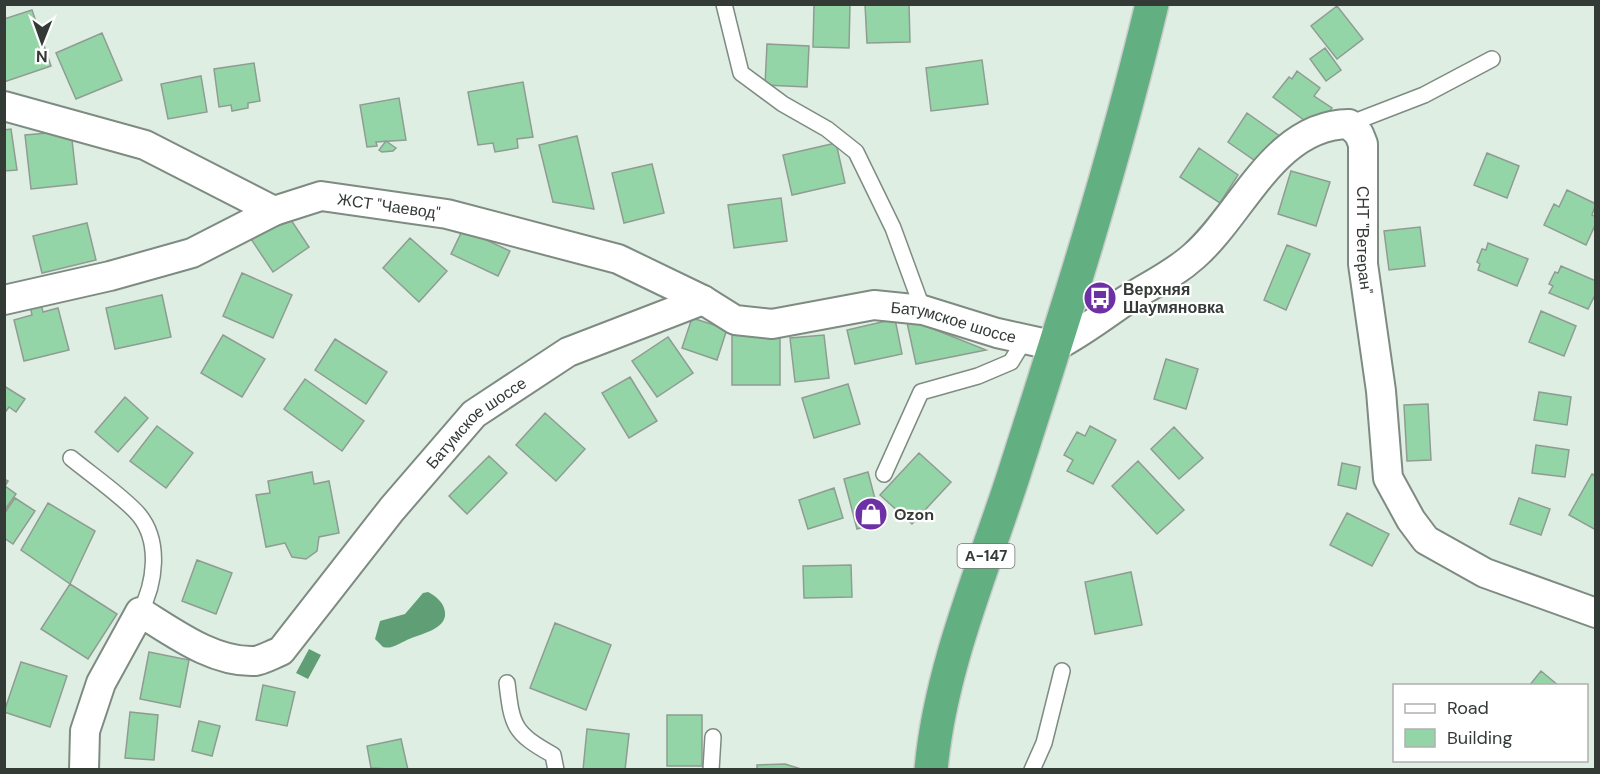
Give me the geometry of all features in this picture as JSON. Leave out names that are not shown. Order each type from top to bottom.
[{"type":"highway","name":"А-147","points":[[932,770],[934,741],[957,643],[1056,346],[1152,4]]},
{"type":"street","points":[[4,106],[145,145],[274,211]]},
{"type":"street","points":[[1056,346],[1095,325],[1196,255],[1228,218],[1257,178],[1302,138],[1332,124],[1349,124]]},
{"type":"street","name":"СНТ \"Ветеран\"","points":[[1349,124],[1359,134],[1363,144],[1363,264],[1382,391],[1388,478],[1411,520],[1426,540],[1485,573],[1596,613]]},
{"type":"street","name":"ЖСТ \"Чаевод\"","points":[[4,300],[110,276],[192,253],[274,211],[321,196],[447,214],[618,259],[703,300]]},
{"type":"street","name":"Батумское шоссе","points":[[140,612],[190,643],[233,660],[257,661],[281,651],[392,509],[474,414],[568,352],[703,300],[735,320],[772,324],[874,305],[923,310],[1056,346]]},
{"type":"street","points":[[84,770],[85,731],[101,683],[140,612]]},
{"type":"lane","points":[[724,4],[741,73],[783,104],[828,129],[856,152],[893,228],[923,310]]},
{"type":"lane","points":[[1349,124],[1424,95],[1492,59]]},
{"type":"lane","points":[[884,474],[921,392],[978,376],[1011,362],[1024,339]]},
{"type":"lane","points":[[71,458],[139,515],[150,539],[154,572],[148,597],[140,612]]},
{"type":"lane","points":[[1032,770],[1044,743],[1062,672]]},
{"type":"lane","points":[[507,683],[511,719],[527,741],[553,755],[556,770]]},
{"type":"lane","points":[[711,770],[713,737]]},
{"type":"shaded area","points":[[428,592],[443,605],[445,615],[443,621],[432,630],[394,646],[383,647],[375,639],[380,621],[405,614],[423,593]]},
{"type":"shaded area","points":[[309,649],[321,655],[308,679],[296,673]]},
{"type":"building","points":[[814,4],[850,5],[849,48],[813,47]]},
{"type":"building","points":[[865,4],[909,4],[910,42],[867,43]]},
{"type":"building","points":[[1337,6],[1363,39],[1337,59],[1311,26]]},
{"type":"building","points":[[32,10],[51,66],[4,82],[4,19]]},
{"type":"building","points":[[102,33],[122,80],[76,99],[56,53]]},
{"type":"building","points":[[767,44],[809,46],[807,87],[765,85]]},
{"type":"building","points":[[1325,48],[1341,70],[1326,81],[1310,59]]},
{"type":"building","points":[[982,60],[988,104],[931,111],[926,68]]},
{"type":"building","points":[[254,63],[260,101],[248,103],[248,108],[232,111],[231,105],[219,107],[214,69]]},
{"type":"building","points":[[1297,71],[1320,88],[1314,96],[1332,108],[1316,129],[1273,97],[1289,77],[1292,79]]},
{"type":"building","points":[[201,76],[207,112],[168,119],[161,84]]},
{"type":"building","points":[[523,82],[533,137],[517,139],[518,148],[495,152],[493,143],[478,145],[468,92]]},
{"type":"building","points":[[399,98],[406,140],[376,142],[377,146],[367,147],[360,105]]},
{"type":"building","points":[[1247,113],[1284,139],[1264,167],[1228,142]]},
{"type":"building","points":[[11,129],[17,170],[4,171],[4,130]]},
{"type":"building","points":[[71,131],[77,184],[31,189],[25,135]]},
{"type":"building","points":[[577,136],[594,209],[553,202],[539,145]]},
{"type":"building","points":[[386,141],[396,148],[393,151],[379,150]]},
{"type":"building","points":[[836,143],[845,183],[792,195],[783,155]]},
{"type":"building","points":[[1199,148],[1238,175],[1220,203],[1180,177]]},
{"type":"building","points":[[1487,153],[1519,166],[1507,198],[1474,185]]},
{"type":"building","points":[[652,164],[664,213],[624,223],[612,173]]},
{"type":"building","points":[[1291,171],[1330,182],[1316,226],[1278,214]]},
{"type":"building","points":[[1567,190],[1596,204],[1592,215],[1596,217],[1596,223],[1586,245],[1544,225],[1554,204],[1559,207]]},
{"type":"building","points":[[781,198],[787,241],[734,248],[728,205]]},
{"type":"building","points":[[287,214],[309,247],[273,272],[251,239]]},
{"type":"building","points":[[87,223],[96,260],[42,273],[33,236]]},
{"type":"building","points":[[1420,227],[1425,266],[1389,270],[1384,231]]},
{"type":"building","points":[[463,229],[510,251],[498,276],[451,254]]},
{"type":"building","points":[[410,238],[447,271],[419,302],[383,268]]},
{"type":"building","points":[[1488,243],[1528,259],[1517,286],[1478,270],[1480,264],[1477,262],[1482,249],[1486,250]]},
{"type":"building","points":[[1287,245],[1310,254],[1286,310],[1264,300]]},
{"type":"building","points":[[1561,266],[1596,281],[1596,293],[1588,309],[1549,293],[1553,286],[1549,284]]},
{"type":"building","points":[[242,273],[292,295],[273,338],[223,316]]},
{"type":"building","points":[[162,295],[171,337],[115,349],[106,308]]},
{"type":"building","points":[[41,304],[43,312],[58,308],[69,350],[24,361],[14,320],[32,315],[30,306]]},
{"type":"building","points":[[1541,311],[1576,326],[1564,356],[1529,342]]},
{"type":"building","points":[[692,318],[727,329],[717,360],[682,348]]},
{"type":"building","points":[[906,318],[986,350],[916,364]]},
{"type":"building","points":[[895,319],[902,354],[855,364],[847,330]]},
{"type":"building","points":[[732,333],[780,333],[780,385],[732,385]]},
{"type":"building","points":[[223,335],[265,359],[242,397],[201,373]]},
{"type":"building","points":[[824,335],[829,378],[795,382],[790,338]]},
{"type":"building","points":[[668,337],[693,373],[657,397],[632,361]]},
{"type":"building","points":[[335,339],[387,372],[366,404],[315,370]]},
{"type":"building","points":[[1166,359],[1198,369],[1186,409],[1154,399]]},
{"type":"building","points":[[630,377],[657,421],[629,438],[602,393]]},
{"type":"building","points":[[305,379],[364,421],[342,451],[284,409]]},
{"type":"building","points":[[848,384],[860,424],[814,438],[802,398]]},
{"type":"building","points":[[4,386],[25,399],[16,412],[9,407],[4,414]]},
{"type":"building","points":[[1539,392],[1571,397],[1567,425],[1534,420]]},
{"type":"building","points":[[125,397],[148,418],[118,452],[95,432]]},
{"type":"building","points":[[1428,404],[1431,460],[1407,461],[1404,405]]},
{"type":"building","points":[[545,413],[585,449],[556,481],[516,445]]},
{"type":"building","points":[[157,426],[193,453],[166,488],[130,461]]},
{"type":"building","points":[[1090,426],[1116,440],[1093,484],[1067,471],[1073,460],[1064,455],[1077,432],[1085,436]]},
{"type":"building","points":[[1174,427],[1203,458],[1179,479],[1151,449]]},
{"type":"building","points":[[1536,445],[1569,450],[1565,477],[1532,473]]},
{"type":"building","points":[[919,453],[951,482],[912,524],[880,495]]},
{"type":"building","points":[[489,456],[507,473],[467,514],[449,496]]},
{"type":"building","points":[[1138,461],[1184,510],[1157,534],[1112,486]]},
{"type":"building","points":[[1342,463],[1360,467],[1356,489],[1338,485]]},
{"type":"building","points":[[312,472],[314,484],[329,481],[339,533],[319,537],[317,551],[306,559],[292,557],[285,543],[266,547],[256,495],[270,493],[268,481]]},
{"type":"building","points":[[868,472],[881,522],[857,529],[844,479]]},
{"type":"building","points":[[1592,474],[1596,476],[1596,530],[1569,515]]},
{"type":"building","points":[[4,479],[8,481],[5,486],[16,494],[4,511]]},
{"type":"building","points":[[834,488],[843,518],[808,529],[799,500]]},
{"type":"building","points":[[15,498],[35,511],[13,544],[4,538],[4,514]]},
{"type":"building","points":[[1519,498],[1550,509],[1541,535],[1510,524]]},
{"type":"building","points":[[48,503],[95,531],[70,584],[21,550]]},
{"type":"building","points":[[1347,513],[1389,534],[1372,566],[1330,545]]},
{"type":"building","points":[[197,560],[232,573],[216,614],[182,601]]},
{"type":"building","points":[[851,565],[852,597],[804,598],[803,566]]},
{"type":"building","points":[[1131,572],[1142,625],[1095,634],[1085,582]]},
{"type":"building","points":[[70,584],[117,614],[88,659],[41,629]]},
{"type":"building","points":[[555,623],[611,645],[586,710],[530,688]]},
{"type":"building","points":[[149,652],[189,660],[180,707],[140,699]]},
{"type":"building","points":[[21,662],[67,676],[50,727],[4,712]]},
{"type":"building","points":[[1541,671],[1557,684],[1531,684]]},
{"type":"building","points":[[263,685],[295,692],[287,726],[256,720]]},
{"type":"building","points":[[130,712],[158,715],[154,760],[125,758]]},
{"type":"building","points":[[667,715],[702,715],[702,766],[667,766]]},
{"type":"building","points":[[199,721],[220,726],[212,756],[192,751]]},
{"type":"building","points":[[587,729],[629,734],[625,770],[583,770]]},
{"type":"building","points":[[401,739],[408,770],[371,768],[367,746]]},
{"type":"building","points":[[785,764],[804,770],[757,770],[757,765]]},
{"type":"place","name":"Верхняя Шаумяновка","points":[[1100,298]]},
{"type":"place","name":"Ozon","points":[[871,514]]}]
